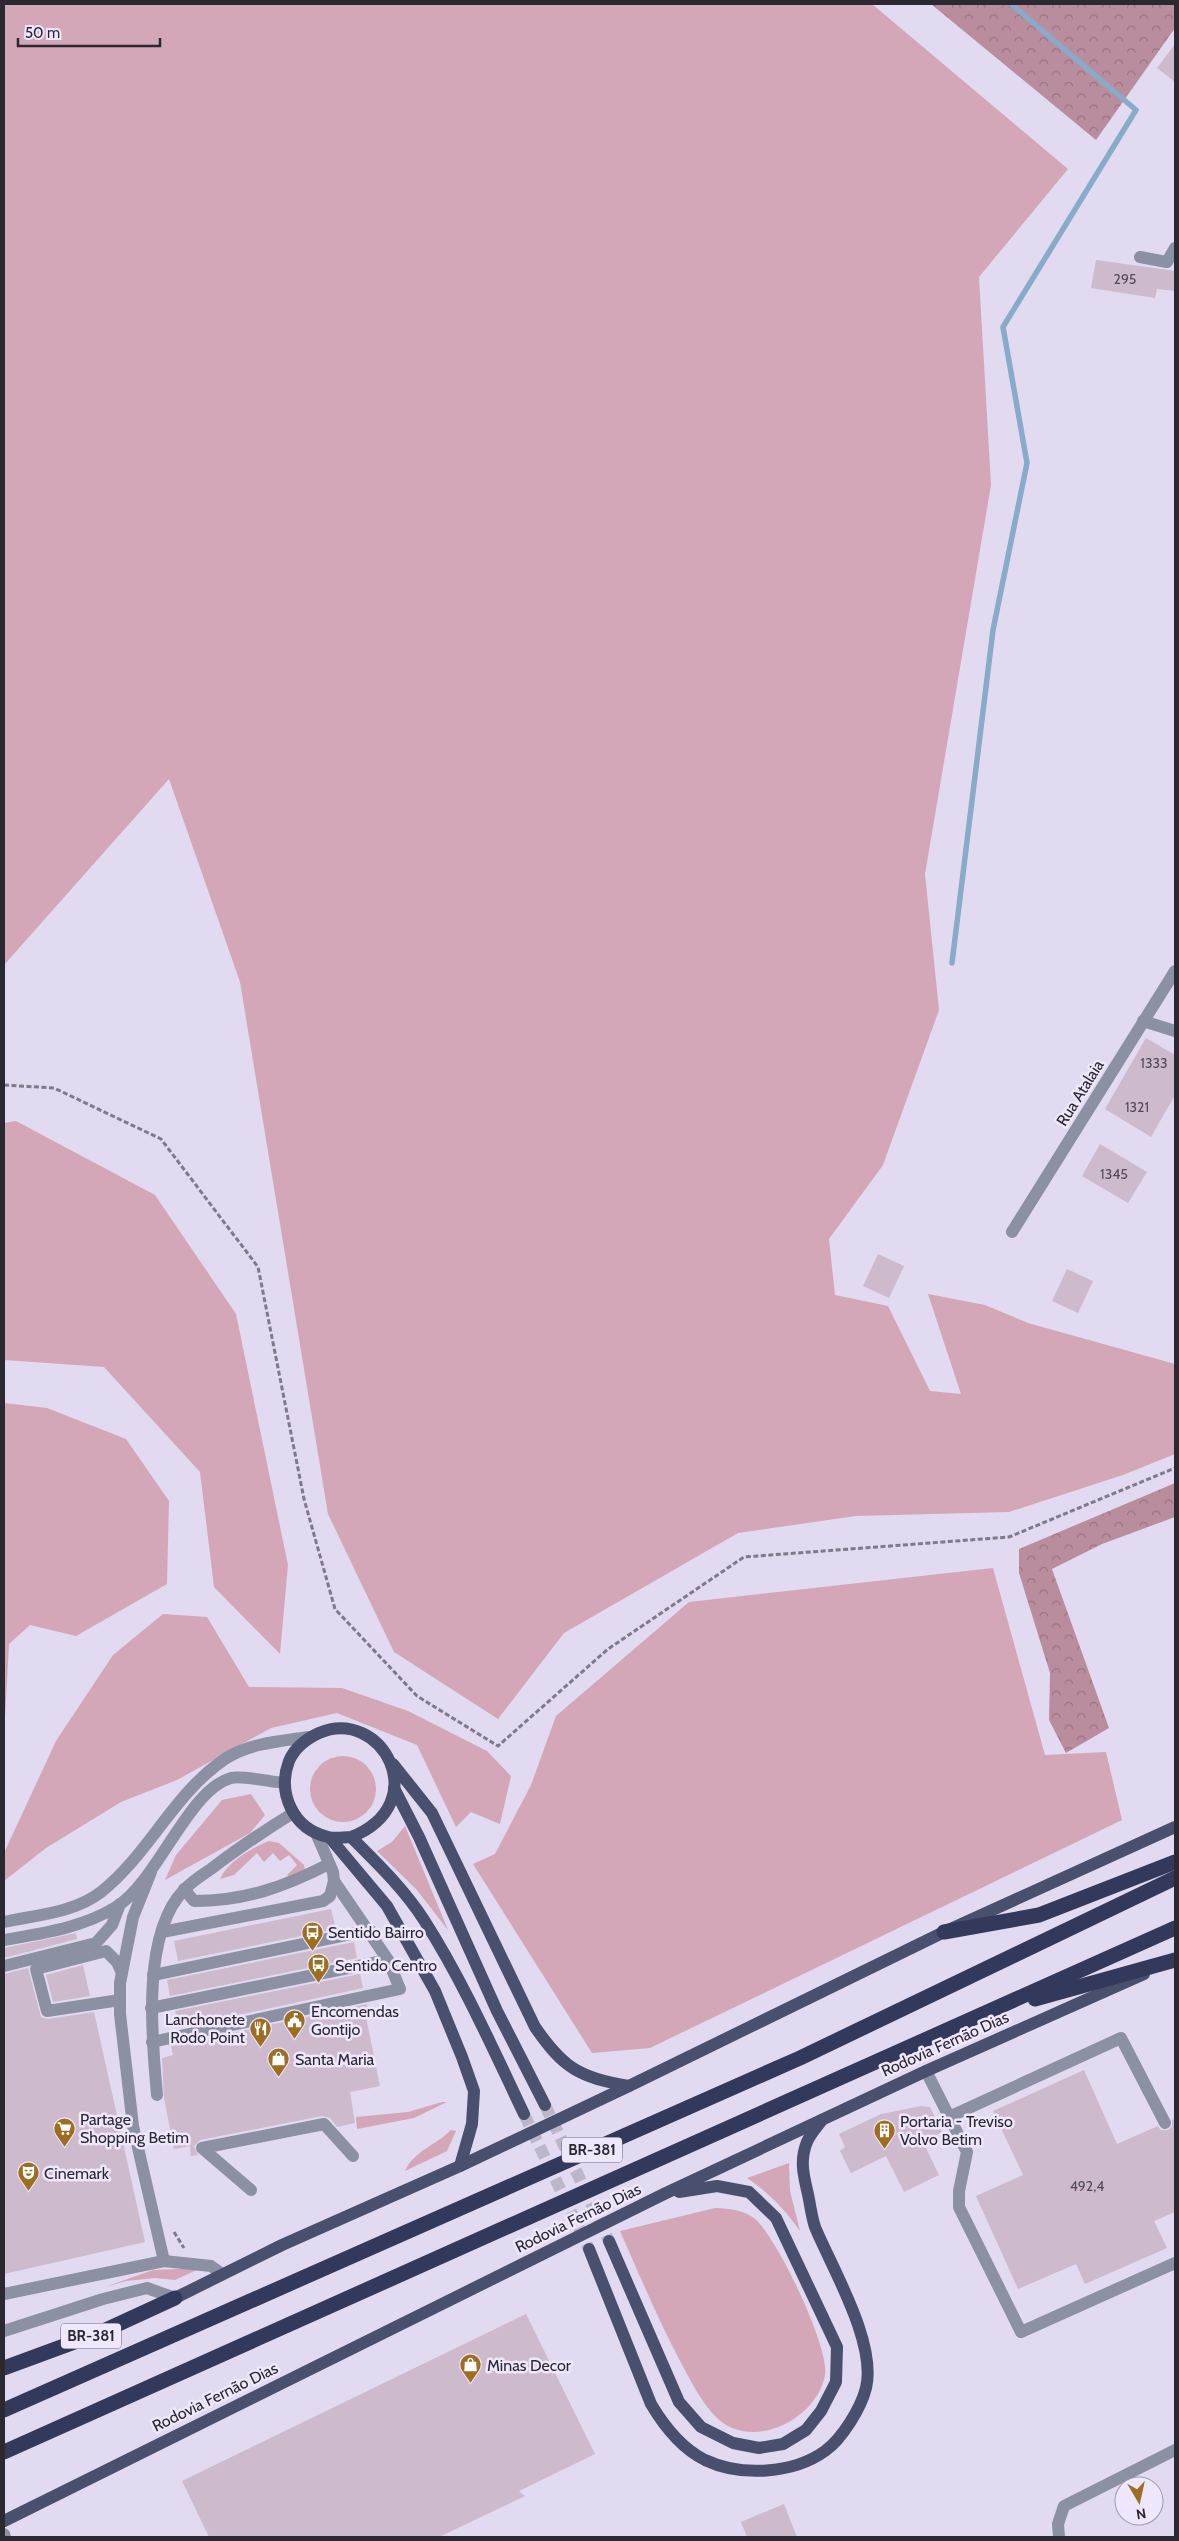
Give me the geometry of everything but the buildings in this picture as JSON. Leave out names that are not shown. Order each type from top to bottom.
[{"type":"highway","points":[[944,1932],[1039,1915],[1175,1862]]},
{"type":"highway","name":"BR-381","points":[[4,2410],[800,2058],[1175,1878]]},
{"type":"highway","name":"Rodovia Fernão Dias","points":[[4,2452],[1175,1928]]},
{"type":"highway","points":[[986,2013],[1175,1960]]},
{"type":"highway","name":"BR-381","points":[[4,2368],[99,2333],[174,2298]]},
{"type":"main road","points":[[388,1758],[394,1772],[394,1788],[390,1805],[381,1820],[367,1831],[351,1837],[330,1838],[316,1833],[299,1821],[292,1813],[286,1799],[284,1783],[291,1757],[309,1737],[326,1730],[344,1729],[362,1733],[377,1743],[432,1812],[535,2027],[548,2046],[560,2059],[576,2071],[596,2080],[629,2086]]},
{"type":"main road","points":[[394,1788],[419,1837],[497,2011],[545,2105]]},
{"type":"main road","name":"BR-381","points":[[174,2298],[629,2086],[944,1932],[1175,1827]]},
{"type":"main road","points":[[351,1837],[389,1874],[424,1920],[455,1976],[524,2114]]},
{"type":"main road","points":[[330,1838],[387,1906],[435,1991],[462,2057],[474,2091],[472,2124],[460,2166]]},
{"type":"main road","name":"Rodovia Fernão Dias","points":[[4,2521],[664,2194],[926,2071],[1175,1960]]},
{"type":"main road","points":[[589,2249],[650,2404],[664,2427],[704,2459],[749,2472],[781,2469],[825,2451],[845,2431],[866,2388],[867,2368],[863,2341],[854,2316],[841,2281],[814,2225],[801,2164],[807,2140],[823,2119]]},
{"type":"main road","points":[[609,2241],[679,2402],[701,2427],[733,2443],[759,2448],[782,2444],[806,2430],[821,2411],[836,2382],[837,2347],[776,2218],[748,2192],[717,2186],[664,2194]]},
{"type":"street","points":[[1140,257],[1166,262],[1175,248]]},
{"type":"street","name":"Rua Atalaia","points":[[1012,1232],[1175,971]]},
{"type":"street","points":[[1143,1021],[1175,1031]]},
{"type":"street","points":[[4,1922],[71,1909],[101,1892],[149,1843],[192,1787],[226,1758],[267,1743],[309,1737]]},
{"type":"street","points":[[4,1940],[60,1931],[88,1921],[120,1904],[151,1872],[201,1799],[213,1787],[232,1777],[284,1783]]},
{"type":"street","points":[[157,2095],[151,2008],[153,1975],[168,1910],[184,1889],[248,1840],[292,1813]]},
{"type":"street","points":[[152,2042],[400,1989],[388,1960],[370,1930],[334,1882],[329,1864],[316,1833]]},
{"type":"street","points":[[184,1889],[194,1900],[226,1901],[295,1882],[329,1864]]},
{"type":"street","points":[[151,1872],[133,1917],[122,1973],[120,2000],[133,2126],[164,2261]]},
{"type":"street","points":[[162,1932],[323,1902],[330,1896],[334,1882]]},
{"type":"street","points":[[4,1966],[96,1943],[112,1925],[120,1904]]},
{"type":"street","points":[[153,1975],[370,1930]]},
{"type":"street","points":[[120,2000],[47,2012],[36,1969],[106,1951],[117,1962],[122,1973]]},
{"type":"street","points":[[151,2008],[388,1960]]},
{"type":"street","points":[[949,2117],[1121,2038],[1165,2123]]},
{"type":"street","points":[[926,2071],[967,2152],[959,2191],[960,2207],[1021,2332],[1175,2263]]},
{"type":"street","points":[[251,2190],[202,2148],[324,2124],[352,2156]]},
{"type":"street","points":[[4,2294],[164,2261],[211,2266],[222,2274]]},
{"type":"street","points":[[4,2331],[103,2299],[147,2288],[174,2298]]},
{"type":"street","points":[[1059,2537],[1058,2524],[1064,2506],[1175,2450]]},
{"type":"path","points":[[4,1085],[54,1088],[161,1139],[258,1267],[304,1499],[335,1609],[417,1696],[498,1746],[608,1650],[744,1557],[1009,1537],[1175,1468]]},
{"type":"shaded area","points":[[4,4],[872,4],[1068,169],[979,277],[991,485],[925,874],[939,1010],[883,1165],[829,1239],[835,1295],[888,1306],[930,1391],[961,1394],[928,1294],[985,1305],[1028,1323],[1175,1364],[1175,1454],[1123,1475],[1009,1512],[856,1516],[738,1533],[564,1633],[498,1719],[394,1652],[328,1514],[240,982],[169,779],[4,965]]},
{"type":"shaded area","points":[[16,1121],[155,1195],[236,1314],[288,1565],[280,1654],[214,1587],[200,1472],[104,1367],[4,1360],[4,1123]]},
{"type":"shaded area","points":[[4,1403],[47,1408],[126,1439],[169,1501],[167,1584],[76,1636],[30,1625],[9,1644],[4,1736]]},
{"type":"shaded area","points":[[993,1568],[1045,1755],[1106,1752],[1122,1820],[650,2048],[592,2053],[473,1864],[495,1854],[531,1785],[556,1716],[689,1602]]},
{"type":"shaded area","points":[[163,1614],[207,1617],[249,1687],[342,1688],[408,1711],[487,1751],[511,1776],[500,1824],[471,1812],[456,1827],[417,1745],[337,1713],[271,1728],[177,1780],[121,1802],[46,1848],[4,1881],[4,1853],[56,1741],[113,1655]]},
{"type":"shaded area","points":[[343,1756],[356,1759],[366,1766],[373,1776],[376,1789],[373,1802],[366,1812],[356,1819],[343,1822],[330,1819],[320,1812],[313,1802],[310,1789],[313,1776],[320,1766],[330,1759]]},
{"type":"shaded area","points":[[251,1794],[265,1815],[250,1833],[165,1880],[176,1855],[222,1800]]},
{"type":"shaded area","points":[[405,1826],[448,1930],[416,1889],[377,1851],[392,1842]]},
{"type":"shaded area","points":[[269,1841],[279,1843],[304,1865],[305,1871],[292,1878],[287,1875],[297,1865],[289,1855],[280,1861],[273,1853],[264,1862],[257,1853],[234,1875],[220,1879],[235,1861],[248,1851]]},
{"type":"shaded area","points":[[447,2102],[414,2118],[357,2129],[356,2117],[408,2112]]},
{"type":"shaded area","points":[[451,2130],[456,2131],[447,2151],[405,2171],[414,2158]]},
{"type":"shaded area","points":[[789,2163],[790,2191],[800,2231],[776,2202],[747,2178]]},
{"type":"shaded area","points":[[715,2208],[731,2209],[745,2213],[754,2218],[764,2229],[800,2293],[811,2318],[824,2361],[825,2375],[819,2391],[809,2406],[796,2418],[780,2426],[763,2431],[746,2432],[729,2427],[715,2416],[704,2403],[671,2343],[620,2231]]},
{"type":"shaded area","points":[[201,2268],[175,2280],[155,2278],[126,2281],[105,2287],[153,2270]]},
{"type":"green space","points":[[931,4],[1175,4],[1175,28],[1096,140]]},
{"type":"green space","points":[[1175,1483],[1175,1517],[1102,1544],[1052,1569],[1109,1728],[1066,1753],[1049,1720],[1050,1673],[1019,1573],[1019,1549]]},
{"type":"waterway","points":[[952,963],[993,630],[1027,463],[1003,327],[1136,110],[1011,4]]},
{"type":"tunnel","points":[[545,2105],[609,2241]]},
{"type":"tunnel","points":[[524,2114],[589,2249]]},
{"type":"place","name":"Sentido Bairro","points":[[312,1951]]},
{"type":"place","name":"Sentido Centro","points":[[319,1984]]},
{"type":"place","name":"Encomendas Gontijo","points":[[295,2039]]},
{"type":"place","name":"Lanchonete Rodo Point","points":[[261,2047]]},
{"type":"place","name":"Santa Maria","points":[[279,2078]]},
{"type":"place","name":"Partage Shopping Betim","points":[[64,2147]]},
{"type":"place","name":"Portaria - Treviso Volvo Betim","points":[[884,2149]]},
{"type":"place","name":"Cinemark","points":[[28,2192]]},
{"type":"place","name":"Minas Decor","points":[[471,2384]]}]
